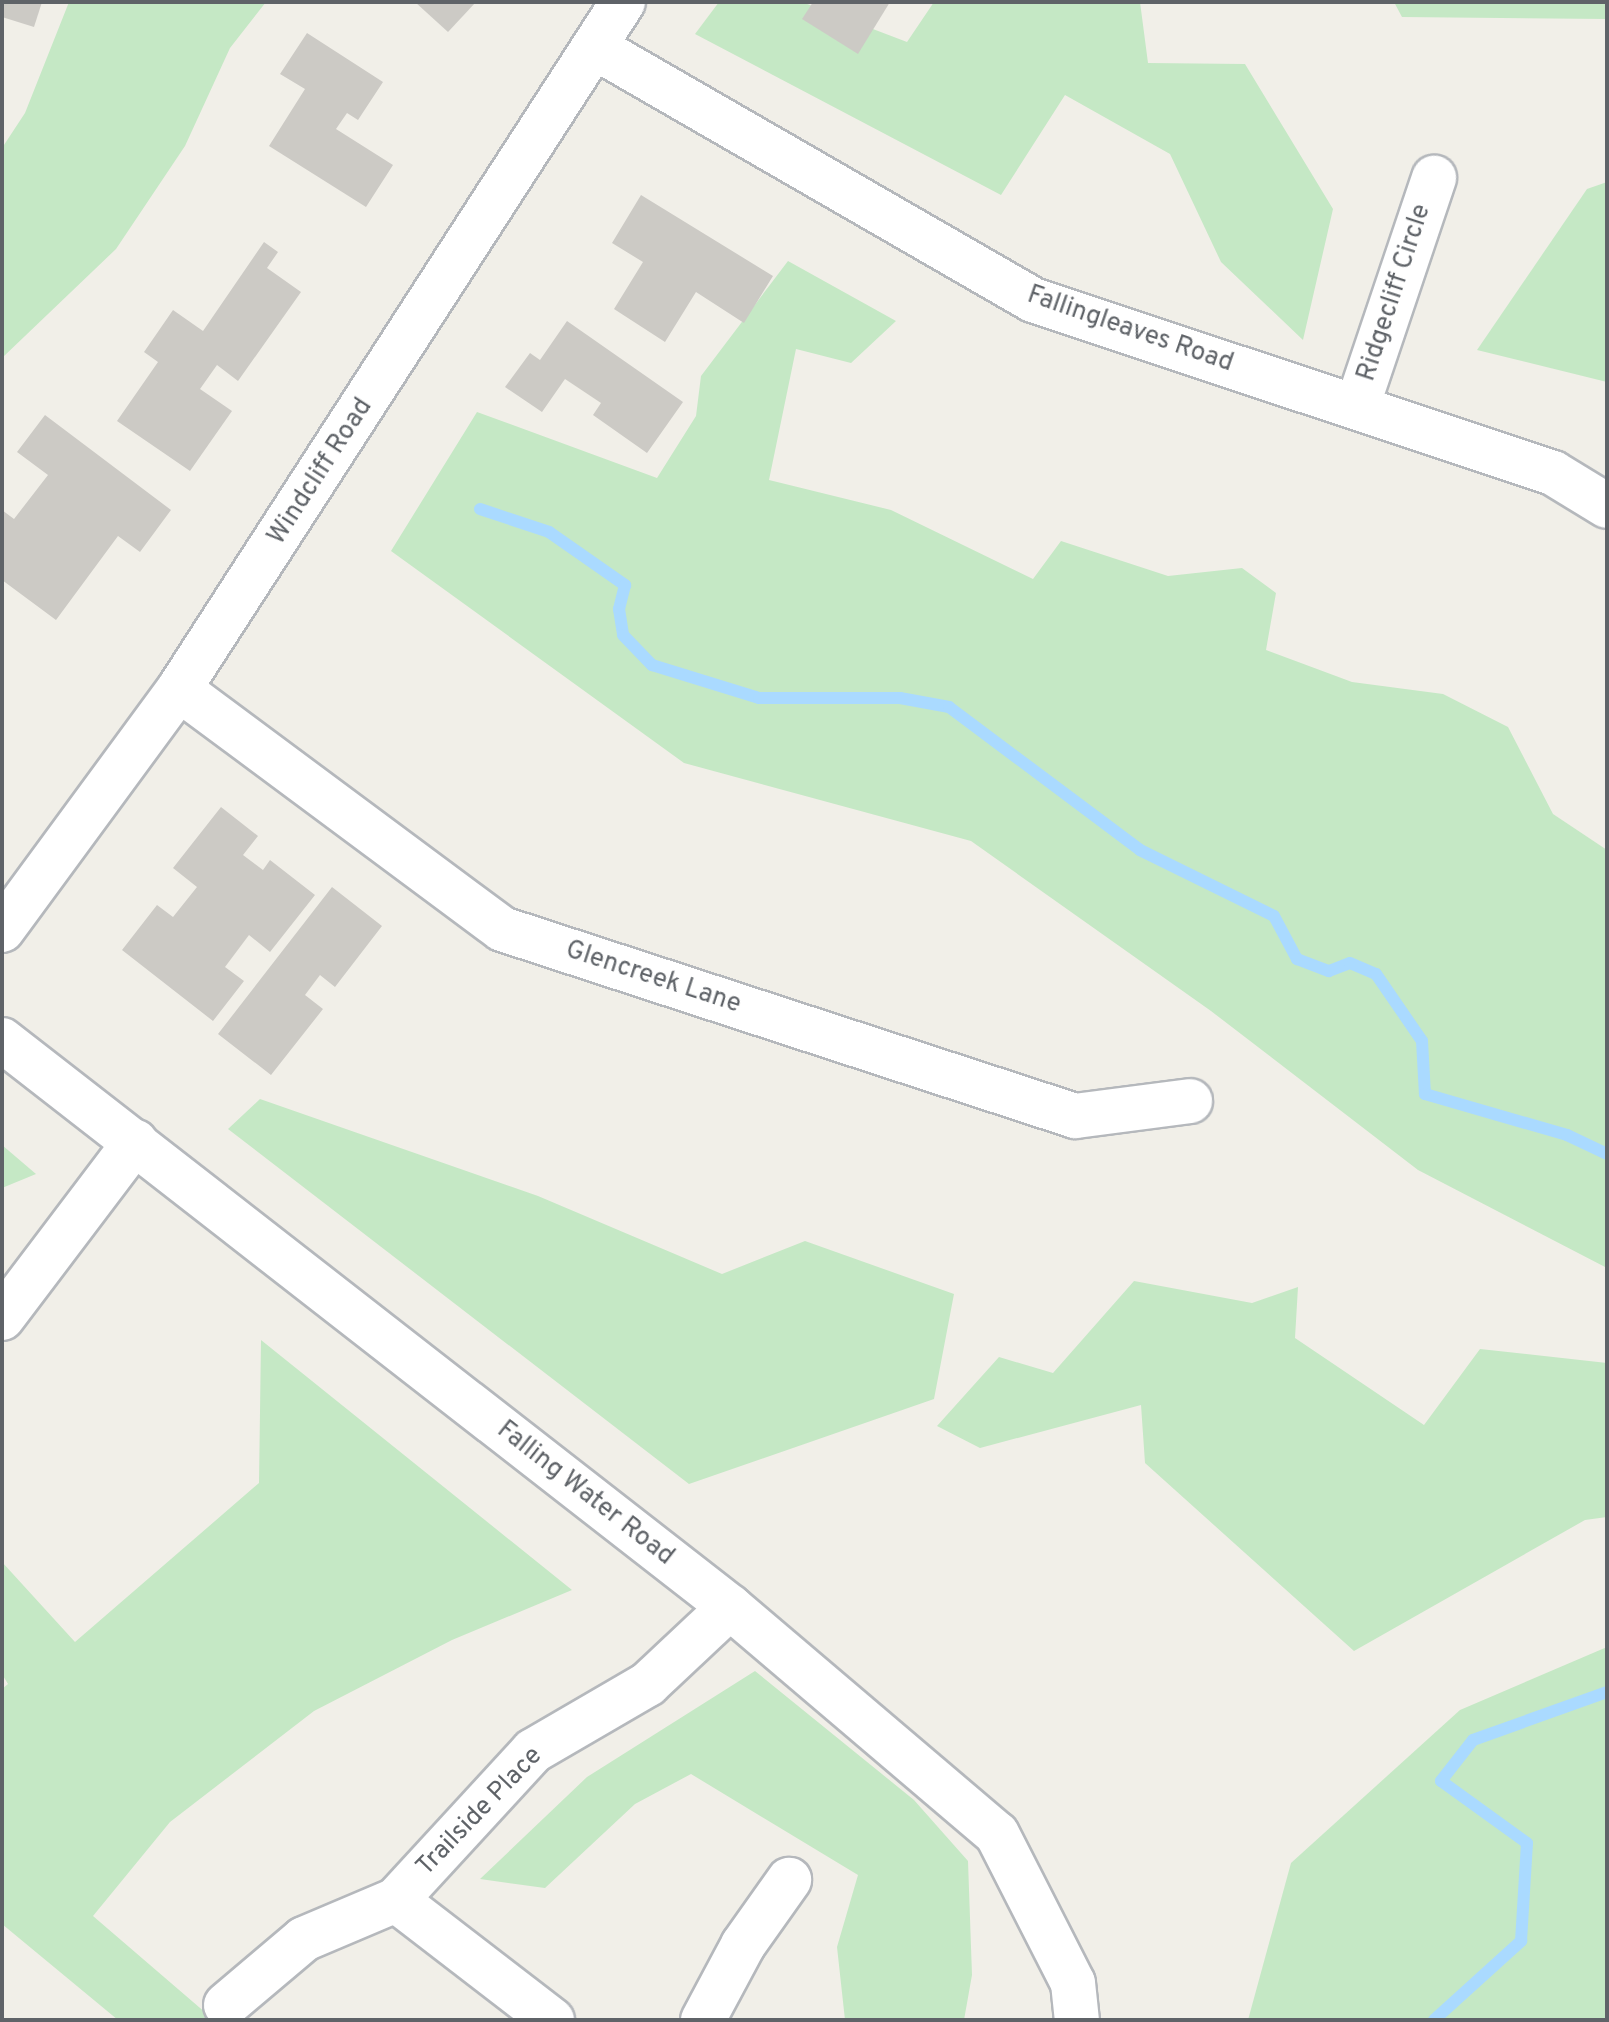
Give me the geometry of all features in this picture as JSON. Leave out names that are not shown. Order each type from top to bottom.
[{"type":"street","name":"Windcliff Road","points":[[2,930],[179,689],[623,2]]},
{"type":"street","name":"Fallingleaves Road","points":[[596,48],[1033,300],[1553,473],[1607,506]]},
{"type":"street","name":"Ridgecliff Circle","points":[[1357,407],[1434,178]]},
{"type":"street","name":"Glencreek Lane","points":[[179,689],[502,929],[1075,1116],[1190,1101]]},
{"type":"street","name":"Falling Water Road","points":[[2,1040],[730,1607],[997,1834],[1073,1983],[1077,2020]]},
{"type":"street","points":[[2,1318],[135,1142]]},
{"type":"street","name":"Trailside Place","points":[[226,2005],[304,1939],[396,1900],[533,1751],[648,1684],[730,1607]]},
{"type":"street","points":[[703,2020],[743,1945],[789,1880]]},
{"type":"street","points":[[396,1900],[552,2020]]},
{"type":"green space","points":[[69,2],[266,2],[230,48],[185,146],[116,249],[2,358],[2,148],[25,113]]},
{"type":"green space","points":[[719,2],[802,2],[907,42],[934,2],[1140,2],[1148,63],[1245,64],[1333,209],[1303,340],[1221,262],[1170,154],[1065,95],[1001,195],[695,34]]},
{"type":"green space","points":[[1394,2],[1607,2],[1607,19],[1402,17]]},
{"type":"green space","points":[[1607,182],[1607,382],[1477,350],[1587,189]]},
{"type":"green space","points":[[788,261],[896,321],[851,363],[796,349],[769,480],[891,510],[1033,579],[1061,541],[1168,576],[1242,568],[1276,593],[1266,650],[1352,682],[1443,694],[1508,727],[1553,814],[1607,850],[1607,1268],[1418,1170],[1211,1011],[971,841],[684,763],[391,551],[477,412],[657,478],[696,416],[701,376]]},
{"type":"green space","points":[[260,1099],[538,1196],[722,1274],[805,1241],[954,1294],[934,1399],[689,1484],[228,1129]]},
{"type":"green space","points":[[2,1145],[36,1174],[2,1188]]},
{"type":"green space","points":[[1134,1281],[1252,1303],[1298,1287],[1295,1338],[1424,1425],[1480,1349],[1607,1363],[1607,1517],[1585,1520],[1354,1651],[1145,1463],[1141,1405],[980,1448],[937,1426],[999,1357],[1053,1373]]},
{"type":"green space","points":[[261,1340],[572,1590],[452,1640],[314,1711],[170,1822],[93,1916],[214,2020],[118,2020],[2,1924],[2,1689],[8,1684],[2,1674],[2,1562],[75,1642],[259,1483]]},
{"type":"green space","points":[[1607,1647],[1607,2020],[1248,2020],[1291,1863],[1460,1710]]},
{"type":"green space","points":[[755,1671],[914,1800],[968,1861],[972,1975],[964,2020],[845,2020],[837,1947],[858,1875],[691,1774],[635,1804],[545,1888],[480,1879],[587,1777]]},
{"type":"building","points":[[2,2],[42,2],[34,27],[2,17]]},
{"type":"building","points":[[415,2],[476,2],[448,32]]},
{"type":"building","points":[[813,2],[890,2],[858,54],[802,19]]},
{"type":"building","points":[[307,33],[383,82],[358,120],[347,113],[336,129],[393,165],[366,207],[269,146],[305,89],[280,74]]},
{"type":"building","points":[[641,195],[773,276],[744,323],[696,292],[665,342],[614,309],[643,262],[612,243]]},
{"type":"building","points":[[264,242],[278,252],[267,268],[301,292],[238,381],[217,365],[200,389],[232,411],[190,471],[117,421],[158,362],[144,352],[173,310],[203,331]]},
{"type":"building","points":[[567,321],[683,402],[647,453],[593,415],[601,403],[565,379],[542,412],[505,387],[530,353],[540,360]]},
{"type":"building","points":[[45,415],[171,510],[140,552],[118,536],[56,620],[2,580],[2,510],[14,519],[48,475],[17,452]]},
{"type":"building","points":[[221,807],[258,836],[243,855],[263,870],[270,860],[315,895],[270,952],[249,935],[225,967],[244,981],[213,1021],[122,950],[157,905],[173,917],[197,887],[173,868]]},
{"type":"building","points":[[332,887],[382,926],[335,987],[320,975],[305,995],[323,1009],[271,1075],[218,1034]]},
{"type":"waterway","points":[[480,509],[549,532],[625,585],[619,609],[623,635],[652,665],[759,698],[900,698],[949,707],[1140,850],[1274,916],[1297,959],[1329,971],[1350,963],[1376,974],[1422,1041],[1425,1094],[1567,1135],[1607,1154]]},
{"type":"waterway","points":[[1434,2020],[1521,1941],[1527,1843],[1441,1781],[1473,1740],[1607,1692]]}]
